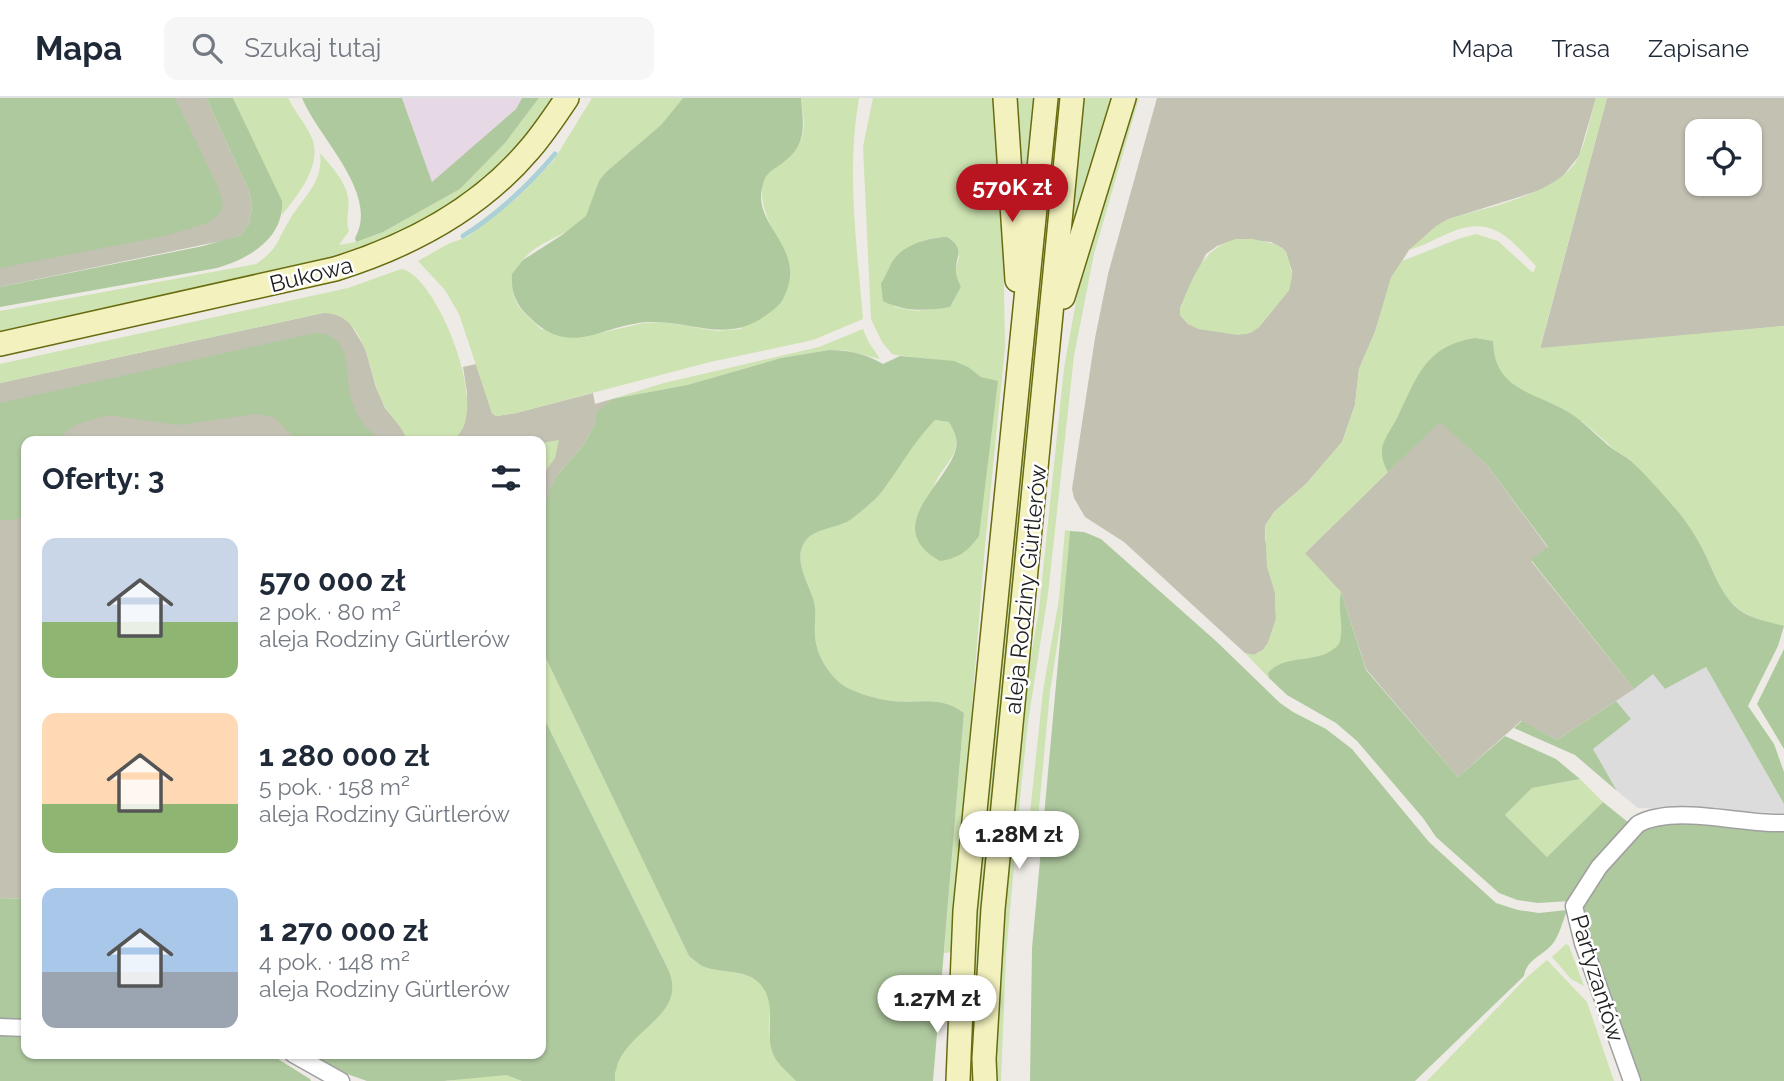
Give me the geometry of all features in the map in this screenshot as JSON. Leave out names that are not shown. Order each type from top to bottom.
[{"type":"main road","name":"Bukowa","points":[[0,344],[335,270],[407,243],[444,222],[504,176],[529,150],[567,98]]},
{"type":"main road","points":[[1005,98],[1021,353]]},
{"type":"main road","name":"aleja Rodziny Gürtlerów","points":[[958,1081],[965,911],[1045,98]]},
{"type":"main road","name":"aleja Rodziny Gürtlerów","points":[[985,1081],[993,909],[1072,98]]},
{"type":"main road","points":[[1049,344],[1124,98]]},
{"type":"street","name":"Partyzantów","points":[[1632,1081],[1583,943],[1574,906],[1599,867],[1638,824],[1650,819],[1675,816],[1727,817],[1784,823]]},
{"type":"street","points":[[0,1027],[21,1028]]},
{"type":"street","points":[[302,1059],[341,1081]]},
{"type":"shaded area","points":[[0,98],[206,98],[249,191],[252,206],[249,224],[241,235],[226,240],[0,287]]},
{"type":"shaded area","points":[[402,98],[522,98],[516,109],[432,183]]},
{"type":"shaded area","points":[[1157,98],[1596,98],[1579,156],[1562,177],[1544,189],[1449,219],[1409,250],[1392,277],[1375,332],[1359,369],[1355,405],[1342,442],[1306,484],[1274,512],[1265,526],[1276,619],[1268,643],[1254,655],[1245,653],[1124,542],[1085,517],[1074,498],[1072,489],[1095,338],[1108,274]],"holes":[[[1237,239],[1271,242],[1286,252],[1292,271],[1289,290],[1259,327],[1246,334],[1188,324],[1180,315],[1180,308],[1206,254],[1217,246]]]},
{"type":"shaded area","points":[[1607,98],[1784,98],[1784,326],[1540,349]]},
{"type":"shaded area","points":[[323,313],[336,313],[348,320],[365,348],[385,408],[406,436],[21,436],[21,899],[0,898],[0,383]]},
{"type":"shaded area","points":[[476,364],[492,413],[496,416],[593,393],[595,404],[612,399],[598,412],[585,443],[559,473],[546,518],[546,436],[457,436],[466,415],[467,392],[463,367]]},
{"type":"shaded area","points":[[1440,421],[1487,465],[1548,548],[1531,561],[1634,689],[1557,740],[1521,721],[1458,777],[1366,669],[1341,592],[1304,554]]},
{"type":"shaded area","points":[[1706,667],[1784,804],[1784,813],[1638,808],[1617,791],[1592,749],[1630,719],[1616,701],[1654,673],[1665,689]]},
{"type":"green space","points":[[0,98],[175,98],[216,183],[223,202],[220,214],[208,223],[165,236],[0,268]]},
{"type":"green space","points":[[206,98],[233,98],[282,201],[277,226],[270,237],[252,253],[217,268],[0,307],[0,287],[203,246],[241,235],[249,224],[252,206],[249,191]]},
{"type":"green space","points":[[233,98],[288,98],[311,136],[314,147],[312,168],[302,189],[282,215],[281,201]]},
{"type":"green space","points":[[302,98],[402,98],[432,182],[516,109],[522,98],[539,98],[505,143],[460,189],[383,232],[356,242],[361,221],[360,203],[354,185]]},
{"type":"green space","points":[[539,98],[553,98],[531,129],[482,180],[454,201],[395,236],[312,266],[0,335],[0,311],[256,264],[273,249],[311,190],[319,173],[320,153],[340,179],[348,197],[349,231],[339,245],[383,232],[460,189],[505,143]]},
{"type":"green space","points":[[578,98],[556,132],[502,191],[472,216],[404,255],[367,271],[327,283],[0,355],[394,259]]},
{"type":"green space","points":[[592,98],[683,98],[661,125],[606,172],[586,216],[572,228],[529,253],[522,262],[513,284],[513,292],[518,305],[541,329],[600,333],[644,323],[662,322],[717,331],[741,329],[773,230],[762,198],[763,181],[800,143],[804,127],[801,98],[859,98],[853,181],[863,319],[813,340],[710,362],[516,413],[496,416],[492,413],[459,314],[445,290],[418,261],[467,237],[517,198],[554,160]]},
{"type":"green space","points":[[683,98],[801,98],[801,140],[792,154],[768,174],[762,188],[761,202],[765,215],[785,251],[789,265],[790,280],[783,300],[765,316],[750,324],[722,330],[647,322],[572,338],[558,336],[543,329],[517,302],[513,292],[512,274],[523,260],[586,216],[599,181],[606,172],[661,125]]},
{"type":"green space","points":[[873,98],[995,98],[1003,226],[1005,348],[985,546],[952,952],[944,953],[964,713],[938,702],[874,698],[851,690],[834,678],[817,649],[815,606],[800,559],[803,545],[813,534],[847,522],[877,497],[915,441],[935,420],[949,422],[956,441],[952,456],[938,477],[932,493],[924,551],[981,377],[949,362],[892,354],[882,342],[871,319],[863,147]],"holes":[[[940,237],[953,241],[959,257],[955,272],[961,287],[950,307],[917,311],[895,307],[881,283],[905,252],[929,239]]]},
{"type":"green space","points":[[1012,98],[1037,98],[1022,247]]},
{"type":"green space","points":[[1055,98],[1064,98],[975,1081],[967,1081],[970,973]]},
{"type":"green space","points":[[1081,98],[1115,98],[1067,269]]},
{"type":"green space","points":[[1131,98],[1139,98],[1094,254],[1074,356],[1048,594],[1028,722],[1021,789],[1006,955],[1001,1081],[993,1081],[997,961],[1023,703],[1039,609],[1064,368],[1081,274]]},
{"type":"green space","points":[[1596,98],[1607,98],[1540,348],[1784,326],[1784,627],[1754,618],[1741,611],[1724,595],[1705,554],[1674,507],[1629,459],[1582,421],[1440,421],[1305,553],[1341,592],[1359,648],[1269,678],[1245,653],[1254,655],[1263,650],[1276,619],[1275,593],[1267,567],[1265,526],[1274,512],[1306,484],[1342,442],[1355,405],[1359,369],[1375,332],[1391,277],[1402,261],[1476,234],[1498,241],[1533,273],[1536,266],[1517,246],[1488,228],[1464,228],[1409,250],[1448,219],[1521,197],[1557,180],[1570,169],[1579,156]]},
{"type":"green space","points":[[947,237],[958,249],[956,271],[961,287],[950,307],[916,310],[883,301],[881,283],[900,253],[919,242]]},
{"type":"green space","points":[[1237,239],[1253,239],[1278,245],[1286,252],[1292,277],[1289,290],[1251,333],[1238,335],[1198,329],[1188,324],[1180,315],[1180,308],[1200,265],[1215,249]]},
{"type":"green space","points":[[401,269],[415,277],[430,295],[457,350],[465,380],[467,407],[463,428],[454,436],[405,436],[384,405],[358,334],[349,323],[338,316],[323,313],[0,383],[0,364],[348,288]]},
{"type":"green space","points":[[863,329],[880,359],[844,350],[829,350],[781,358],[687,385],[612,399],[664,383],[819,347]]},
{"type":"green space","points":[[314,333],[327,335],[336,340],[342,348],[355,409],[363,424],[376,436],[292,436],[274,417],[256,414],[177,425],[108,415],[75,425],[61,436],[21,436],[21,518],[0,520],[0,403]]},
{"type":"green space","points":[[1475,338],[1493,341],[1500,370],[1508,380],[1574,416],[1642,472],[1688,524],[1721,588],[1737,608],[1753,617],[1784,626],[1778,646],[1748,706],[1774,744],[1784,772],[1784,804],[1706,667],[1665,689],[1653,674],[1634,689],[1531,560],[1548,547],[1487,465],[1440,422],[1388,472],[1382,456],[1384,443],[1425,365],[1445,348]]},
{"type":"green space","points":[[829,350],[857,353],[883,364],[900,356],[954,361],[981,377],[998,381],[979,536],[966,550],[958,556],[940,561],[923,548],[916,534],[916,520],[922,505],[951,462],[956,448],[956,438],[949,422],[935,420],[874,501],[847,522],[813,534],[803,545],[800,559],[815,606],[817,649],[824,664],[840,683],[874,698],[938,702],[964,713],[933,1081],[796,1081],[782,1068],[770,1043],[770,1007],[765,990],[753,978],[702,966],[689,956],[546,658],[546,502],[559,473],[585,443],[595,423],[597,412],[612,399],[687,385],[781,358]]},
{"type":"green space","points":[[559,440],[555,458],[546,470],[546,442]]},
{"type":"green space","points":[[1065,530],[1070,531],[1064,600],[1050,692],[1035,851],[1026,850],[1043,691],[1059,599]]},
{"type":"green space","points":[[1070,531],[1084,532],[1101,539],[1217,642],[1280,703],[1326,729],[1352,749],[1429,842],[1496,903],[1539,913],[1567,910],[1560,931],[1550,947],[1532,961],[1524,976],[1415,1081],[1030,1081],[1032,948]]},
{"type":"green space","points":[[1341,592],[1366,670],[1458,777],[1505,736],[1556,759],[1580,779],[1532,788],[1505,815],[1547,857],[1603,802],[1629,823],[1570,901],[1538,903],[1517,900],[1499,893],[1436,837],[1357,741],[1336,723],[1287,695],[1269,678],[1268,673],[1275,667],[1323,655],[1339,644]]},
{"type":"green space","points":[[1784,649],[1784,749],[1757,704]]},
{"type":"green space","points":[[546,658],[689,956],[702,966],[753,978],[765,990],[770,1003],[770,1040],[774,1051],[796,1081],[615,1081],[616,1067],[625,1049],[658,1018],[668,969],[546,722]]},
{"type":"green space","points":[[1616,701],[1631,719],[1593,749],[1617,791],[1575,755],[1514,728],[1522,721],[1557,740]]},
{"type":"green space","points":[[546,722],[668,969],[672,987],[669,1001],[661,1014],[626,1049],[618,1064],[615,1081],[522,1081],[506,1075],[444,1081],[367,1081],[314,1059],[546,1059]]},
{"type":"green space","points":[[1580,779],[1603,802],[1547,857],[1505,815],[1532,788]]},
{"type":"green space","points":[[1644,821],[1784,822],[1784,1081],[1632,1081],[1575,906]]},
{"type":"green space","points":[[0,898],[21,899],[21,1021],[0,1020]]},
{"type":"green space","points":[[1566,944],[1584,986],[1571,979],[1552,957]]},
{"type":"green space","points":[[1547,960],[1587,1002],[1614,1081],[1427,1081],[1526,978]]},
{"type":"green space","points":[[0,1034],[21,1036],[21,1059],[278,1059],[311,1081],[0,1081]]},
{"type":"green space","points":[[506,1075],[522,1081],[447,1081]]},
{"type":"waterway","points":[[463,236],[512,199],[555,154]]}]
